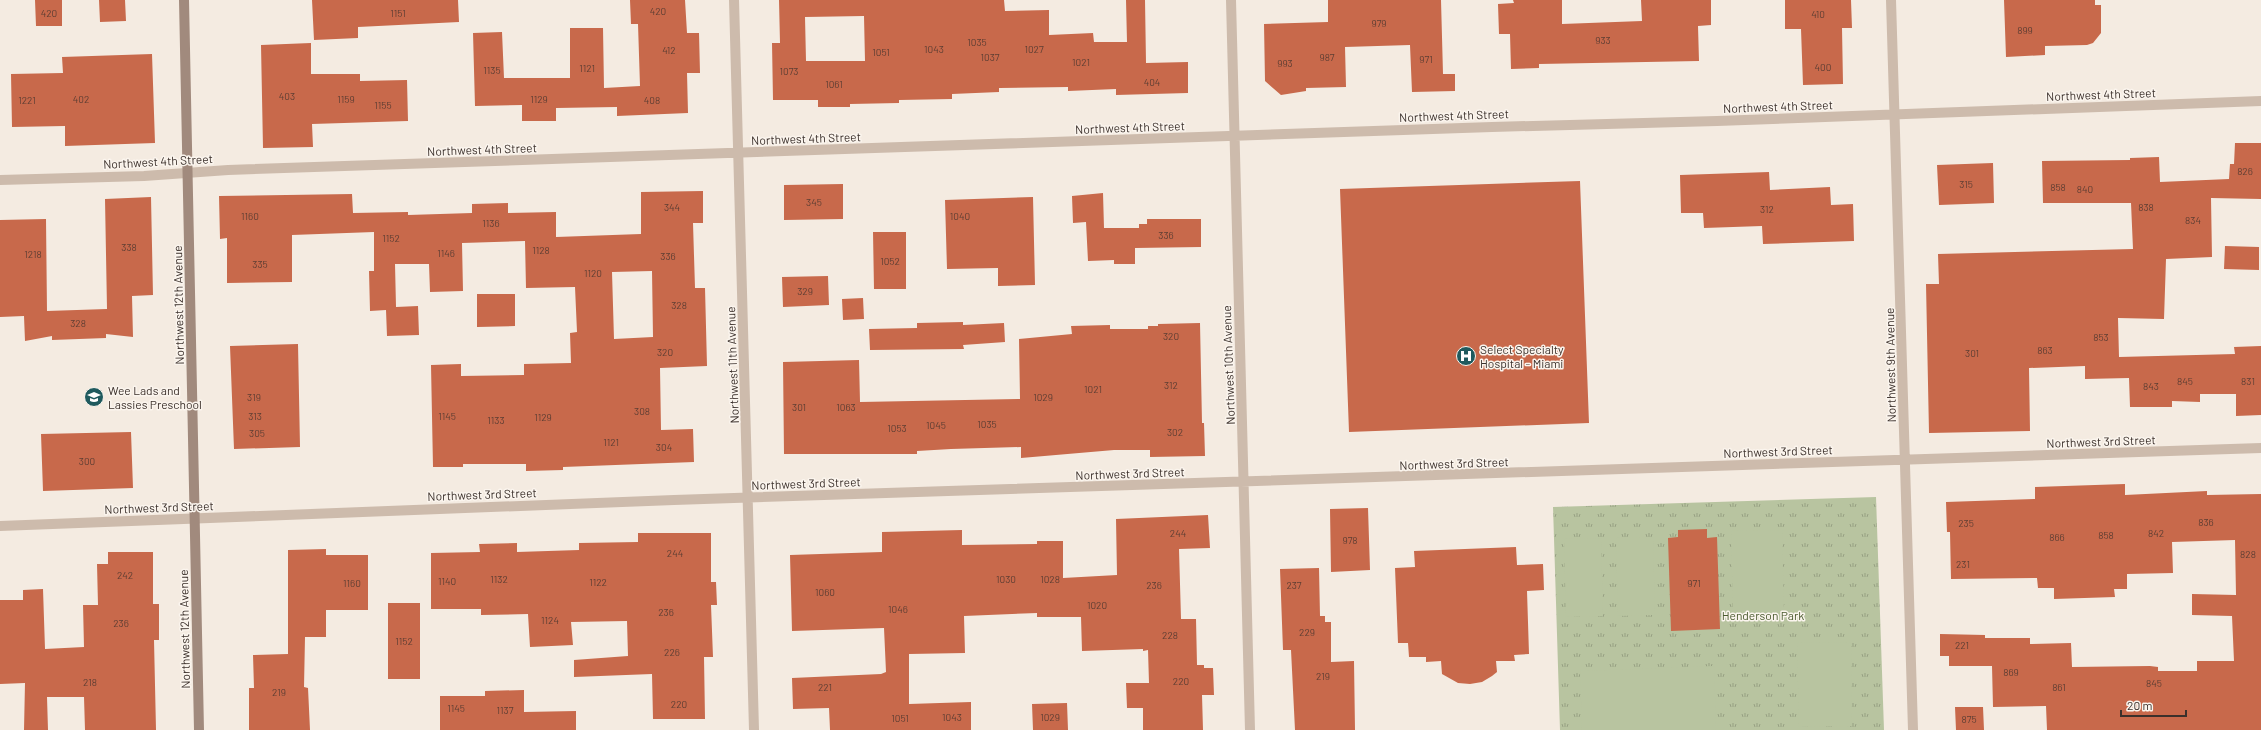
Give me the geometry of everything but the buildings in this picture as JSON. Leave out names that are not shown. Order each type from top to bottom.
[{"type":"main road","name":"Northwest 12th Avenue","points":[[184,0],[199,730]]},
{"type":"street","name":"Northwest 11th Avenue","points":[[734,0],[749,498],[754,730]]},
{"type":"street","name":"Northwest 10th Avenue","points":[[1231,0],[1250,730]]},
{"type":"street","name":"Northwest 9th Avenue","points":[[1891,0],[1913,730]]},
{"type":"street","name":"Northwest 4th Street","points":[[0,180],[188,174],[228,170],[1895,115],[2261,101]]},
{"type":"street","name":"Northwest 3rd Street","points":[[0,526],[749,498],[2261,448]]},
{"type":"green space","name":"Henderson Park","points":[[1876,497],[1884,730],[1560,730],[1553,507]]},
{"type":"green space","points":[[1782,530],[1784,614],[1733,615],[1731,531]]},
{"type":"green space","points":[[1653,537],[1655,615],[1618,616],[1616,538]]},
{"type":"green space","points":[[1601,538],[1603,616],[1566,617],[1564,539]]},
{"type":"green space","points":[[1851,642],[1852,726],[1799,727],[1797,643]]},
{"type":"green space","points":[[1714,666],[1716,730],[1582,730],[1580,671]]},
{"type":"place","name":"Select Specialty Hospital - Miami","points":[[1466,356]]},
{"type":"place","name":"Wee Lads and Lassies Preschool","points":[[94,397]]}]
